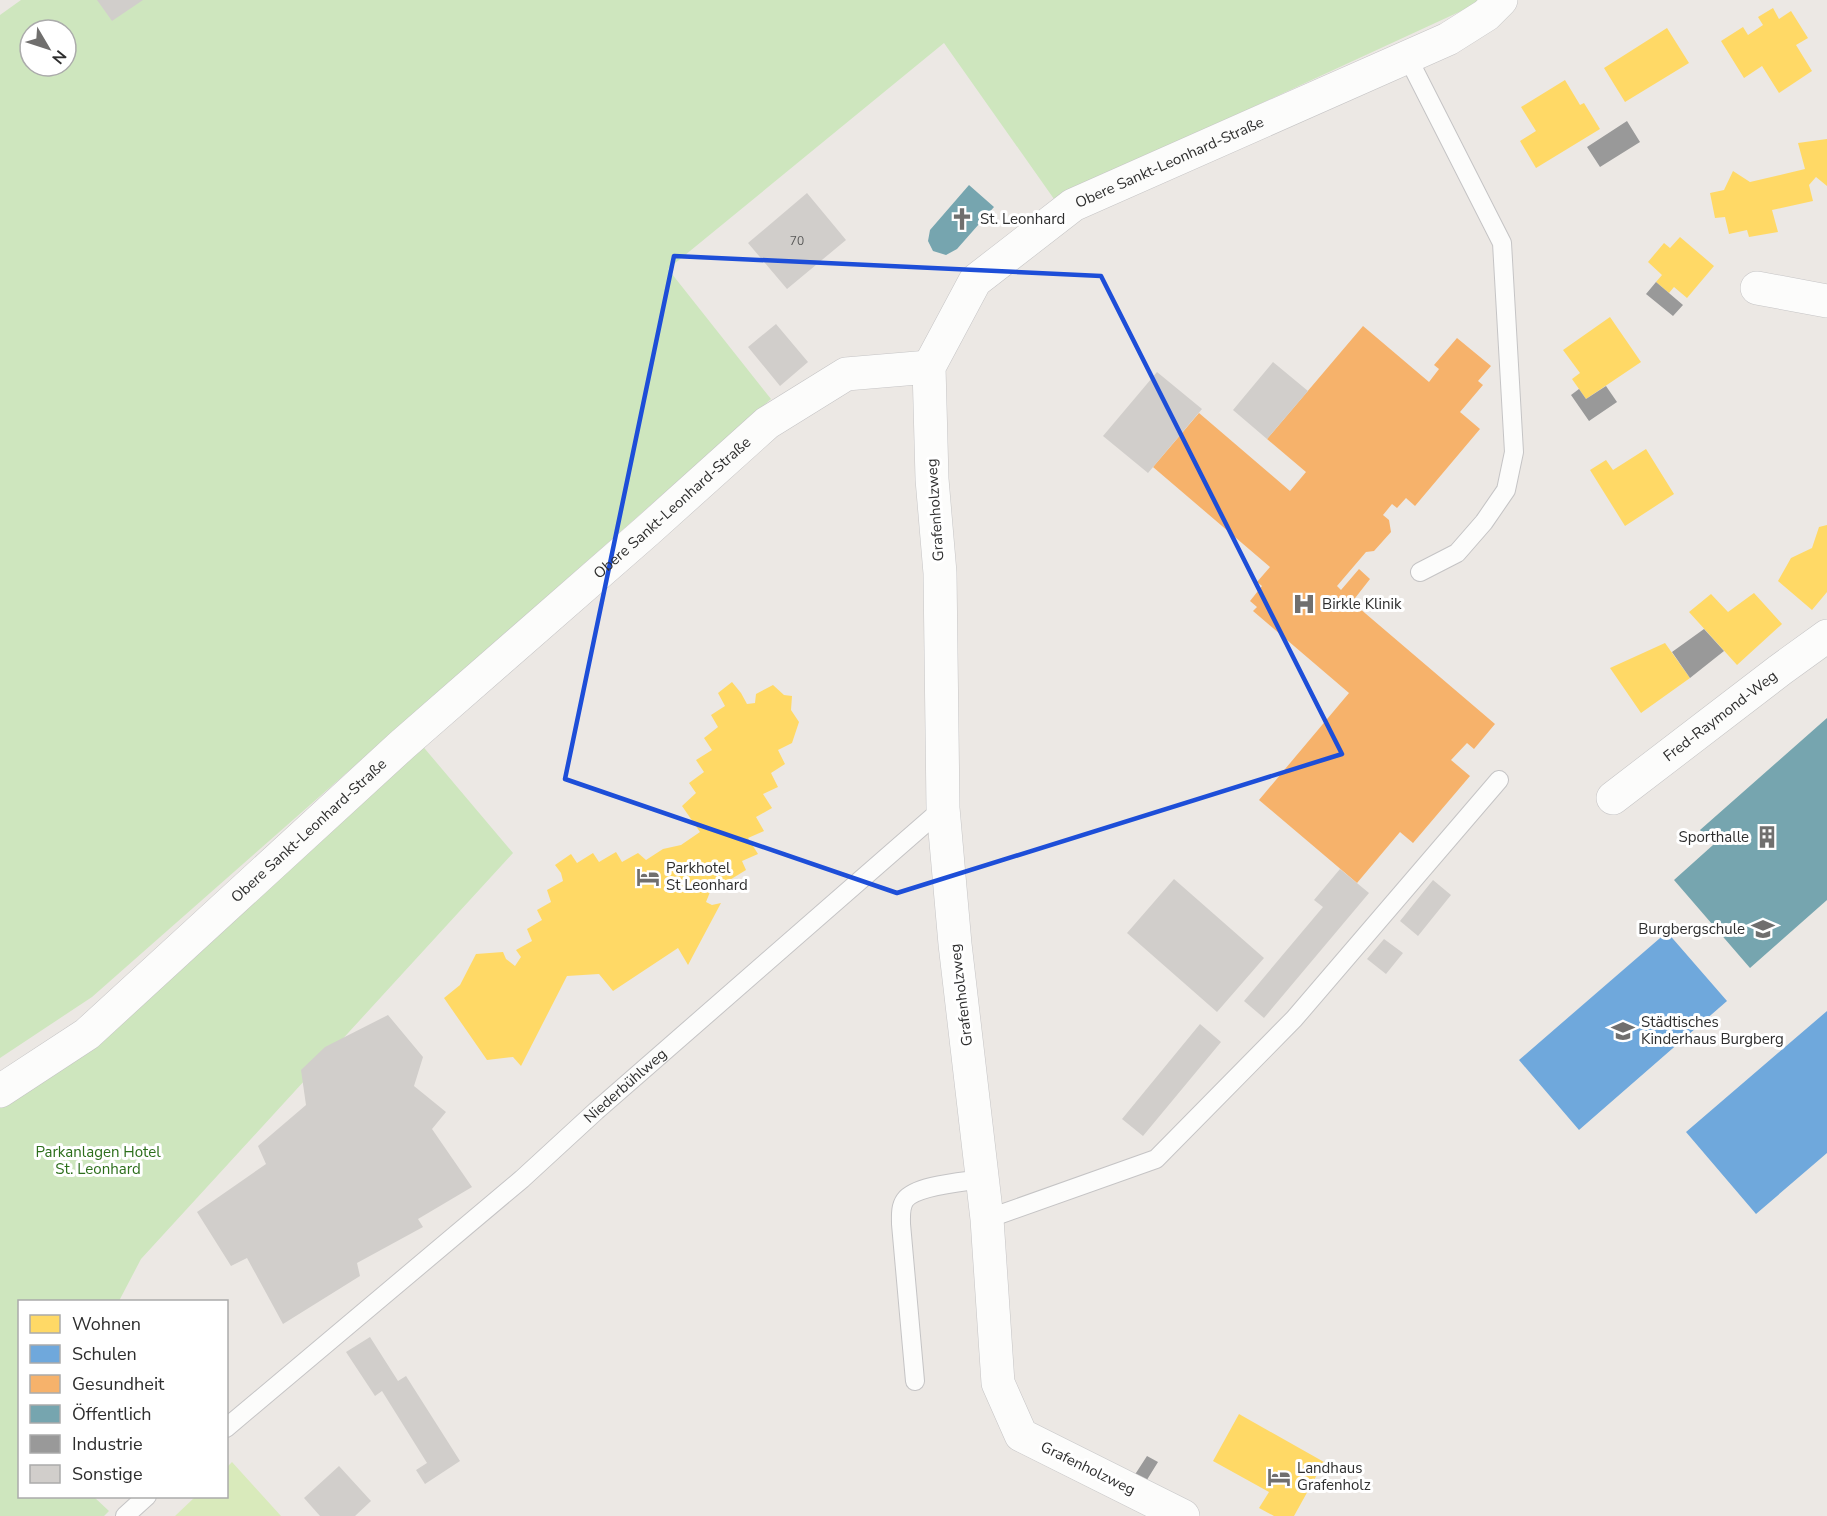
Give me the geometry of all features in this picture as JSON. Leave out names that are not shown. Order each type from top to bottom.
[{"type":"street","name":"Obere Sankt-Leonhard-Straße","points":[[0,1091],[87,1034],[402,746],[767,423],[846,374],[929,367],[975,281],[1073,205],[1448,39],[1486,15],[1501,0]]},
{"type":"street","points":[[1757,288],[1827,300]]},
{"type":"street","name":"Grafenholzweg","points":[[929,367],[932,479],[940,573],[943,808],[955,944],[987,1219],[998,1383],[1021,1435],[1183,1516]]},
{"type":"street","name":"Fred-Raymond-Weg","points":[[1613,798],[1827,636]]},
{"type":"lane","points":[[1408,58],[1502,243],[1514,452],[1506,490],[1484,522],[1457,554],[1420,572]]},
{"type":"lane","points":[[987,1219],[1156,1159],[1294,1019],[1499,780]]},
{"type":"lane","name":"Niederbühlweg","points":[[228,1426],[522,1179],[596,1111],[943,808]]},
{"type":"lane","points":[[915,1381],[901,1224],[902,1205],[906,1199],[919,1191],[982,1179]]},
{"type":"lane","points":[[125,1516],[146,1498]]},
{"type":"highlighted area","points":[[674,256],[1101,276],[1342,754],[897,893],[565,779]]},
{"type":"green space","points":[[21,0],[1478,0],[1472,6],[1054,199],[944,43],[668,269],[771,399],[92,997],[0,1058],[0,15]]},
{"type":"green space","name":"Parkanlagen Hotel St. Leonhard","points":[[420,743],[513,853],[141,1259],[120,1300],[18,1300],[18,1498],[95,1498],[109,1511],[104,1516],[0,1516],[0,1108],[78,1054]]},
{"type":"green space","points":[[232,1462],[281,1516],[175,1516],[194,1498],[228,1498],[228,1466]]},
{"type":"building: Wohnen","points":[[1773,8],[1779,19],[1791,11],[1808,38],[1796,45],[1812,71],[1779,93],[1762,66],[1744,78],[1721,41],[1743,27],[1748,35],[1763,25],[1758,17]]},
{"type":"building: Wohnen","points":[[1667,28],[1689,63],[1625,102],[1604,68]]},
{"type":"building: Wohnen","points":[[1565,80],[1580,105],[1584,103],[1600,129],[1536,168],[1520,141],[1536,131],[1521,107]]},
{"type":"building: Wohnen","points":[[1827,139],[1827,186],[1816,177],[1809,185],[1813,201],[1772,210],[1778,232],[1749,237],[1747,230],[1729,234],[1725,217],[1715,218],[1710,193],[1724,190],[1733,171],[1750,182],[1805,169],[1798,143]]},
{"type":"building: Wohnen","points":[[1680,237],[1714,266],[1687,298],[1674,287],[1669,293],[1656,282],[1662,275],[1648,262],[1664,243],[1670,248]]},
{"type":"building: Wohnen","points":[[1610,317],[1641,362],[1586,399],[1572,379],[1580,373],[1563,350]]},
{"type":"building: Wohnen","points":[[1646,449],[1674,494],[1625,526],[1590,470],[1606,460],[1613,470]]},
{"type":"building: Wohnen","points":[[1827,525],[1827,592],[1812,610],[1778,581],[1791,558],[1812,548],[1819,527]]},
{"type":"building: Wohnen","points":[[1754,593],[1782,624],[1737,665],[1689,612],[1711,594],[1728,612]]},
{"type":"building: Wohnen","points":[[1665,643],[1690,678],[1641,713],[1610,668]]},
{"type":"building: Wohnen","name":"Parkhotel St Leonhard","points":[[732,682],[747,704],[755,703],[756,694],[773,685],[784,695],[792,696],[791,710],[799,722],[792,743],[778,750],[785,764],[771,773],[778,787],[763,794],[772,808],[756,817],[764,831],[748,838],[758,854],[742,861],[746,870],[710,892],[706,902],[712,905],[721,903],[688,965],[678,948],[613,991],[599,974],[567,976],[521,1066],[513,1057],[487,1060],[444,998],[460,985],[476,954],[503,952],[506,959],[515,966],[521,957],[516,950],[532,941],[527,929],[542,920],[537,910],[551,902],[547,890],[563,881],[555,865],[571,854],[577,863],[593,853],[599,862],[616,852],[622,862],[638,853],[646,860],[663,849],[681,845],[700,832],[682,806],[696,793],[689,783],[704,772],[696,760],[712,750],[704,738],[718,727],[711,715],[725,706],[718,693]]},
{"type":"building: Wohnen","name":"Landhaus Grafenholz","points":[[1239,1414],[1324,1462],[1294,1516],[1274,1516],[1259,1508],[1269,1492],[1213,1461]]},
{"type":"building: Schulen","name":"Städtisches Kinderhaus Burgberg","points":[[1667,932],[1727,1001],[1579,1130],[1519,1060]]},
{"type":"building: Schulen","points":[[1827,1011],[1827,1153],[1756,1214],[1686,1132]]},
{"type":"building: Gesundheit","name":"Birkle Klinik","points":[[1363,326],[1429,382],[1439,369],[1434,365],[1457,338],[1491,366],[1478,381],[1483,385],[1460,412],[1480,429],[1415,506],[1406,498],[1397,508],[1392,504],[1383,515],[1389,520],[1391,532],[1374,551],[1366,552],[1337,586],[1341,590],[1359,569],[1370,579],[1352,602],[1495,724],[1474,749],[1467,743],[1451,760],[1470,776],[1413,843],[1400,832],[1357,883],[1259,800],[1349,693],[1253,611],[1257,607],[1250,601],[1262,586],[1257,582],[1270,567],[1153,467],[1199,413],[1290,491],[1306,472],[1267,439]]},
{"type":"building: Öffentlich","name":"St. Leonhard","points":[[969,185],[994,207],[957,249],[946,255],[933,251],[928,241],[930,230]]},
{"type":"building: Öffentlich","name":"Sporthalle","points":[[1827,718],[1827,900],[1750,968],[1674,880],[1713,845],[1700,830]]},
{"type":"building: Industrie","points":[[1627,121],[1640,142],[1600,167],[1587,147]]},
{"type":"building: Industrie","points":[[1656,282],[1683,305],[1673,316],[1646,294]]},
{"type":"building: Industrie","points":[[1606,386],[1617,402],[1589,421],[1571,395],[1579,389],[1586,399]]},
{"type":"building: Industrie","points":[[1704,629],[1724,651],[1690,678],[1672,652]]},
{"type":"building: Industrie","points":[[1147,1456],[1158,1462],[1145,1483],[1134,1476]]},
{"type":"building: Sonstige","points":[[97,0],[143,0],[112,21]]},
{"type":"building: Sonstige","points":[[807,193],[846,240],[787,289],[748,243]]},
{"type":"building: Sonstige","points":[[776,324],[808,362],[780,386],[748,347]]},
{"type":"building: Sonstige","points":[[1273,362],[1308,391],[1267,439],[1233,410]]},
{"type":"building: Sonstige","points":[[1157,372],[1202,409],[1148,473],[1103,436]]},
{"type":"building: Sonstige","points":[[1340,869],[1369,893],[1264,1018],[1244,1001],[1323,907],[1314,900]]},
{"type":"building: Sonstige","points":[[1174,879],[1264,958],[1217,1012],[1127,933]]},
{"type":"building: Sonstige","points":[[1433,880],[1451,895],[1418,936],[1400,921]]},
{"type":"building: Sonstige","points":[[1384,939],[1403,953],[1386,974],[1367,959]]},
{"type":"building: Sonstige","points":[[388,1015],[423,1057],[414,1086],[446,1112],[432,1129],[472,1187],[418,1219],[423,1227],[357,1263],[360,1276],[283,1324],[247,1258],[231,1266],[197,1212],[266,1164],[258,1146],[306,1105],[301,1070],[325,1047]]},
{"type":"building: Sonstige","points":[[1200,1024],[1221,1042],[1143,1136],[1122,1119]]},
{"type":"building: Sonstige","points":[[370,1337],[398,1381],[406,1376],[460,1461],[425,1484],[416,1470],[427,1463],[382,1391],[375,1396],[346,1352]]},
{"type":"building: Sonstige","points":[[339,1466],[371,1501],[355,1516],[320,1516],[304,1498]]},
{"type":"place","name":"St. Leonhard","points":[[962,219]]},
{"type":"place","name":"Birkle Klinik","points":[[1304,604]]},
{"type":"place","name":"Sporthalle","points":[[1767,837]]},
{"type":"place","name":"Parkhotel St Leonhard","points":[[648,877]]},
{"type":"place","name":"Burgbergschule","points":[[1763,929]]},
{"type":"place","name":"Städtisches Kinderhaus Burgberg","points":[[1623,1031]]},
{"type":"place","name":"Landhaus Grafenholz","points":[[1279,1477]]}]
